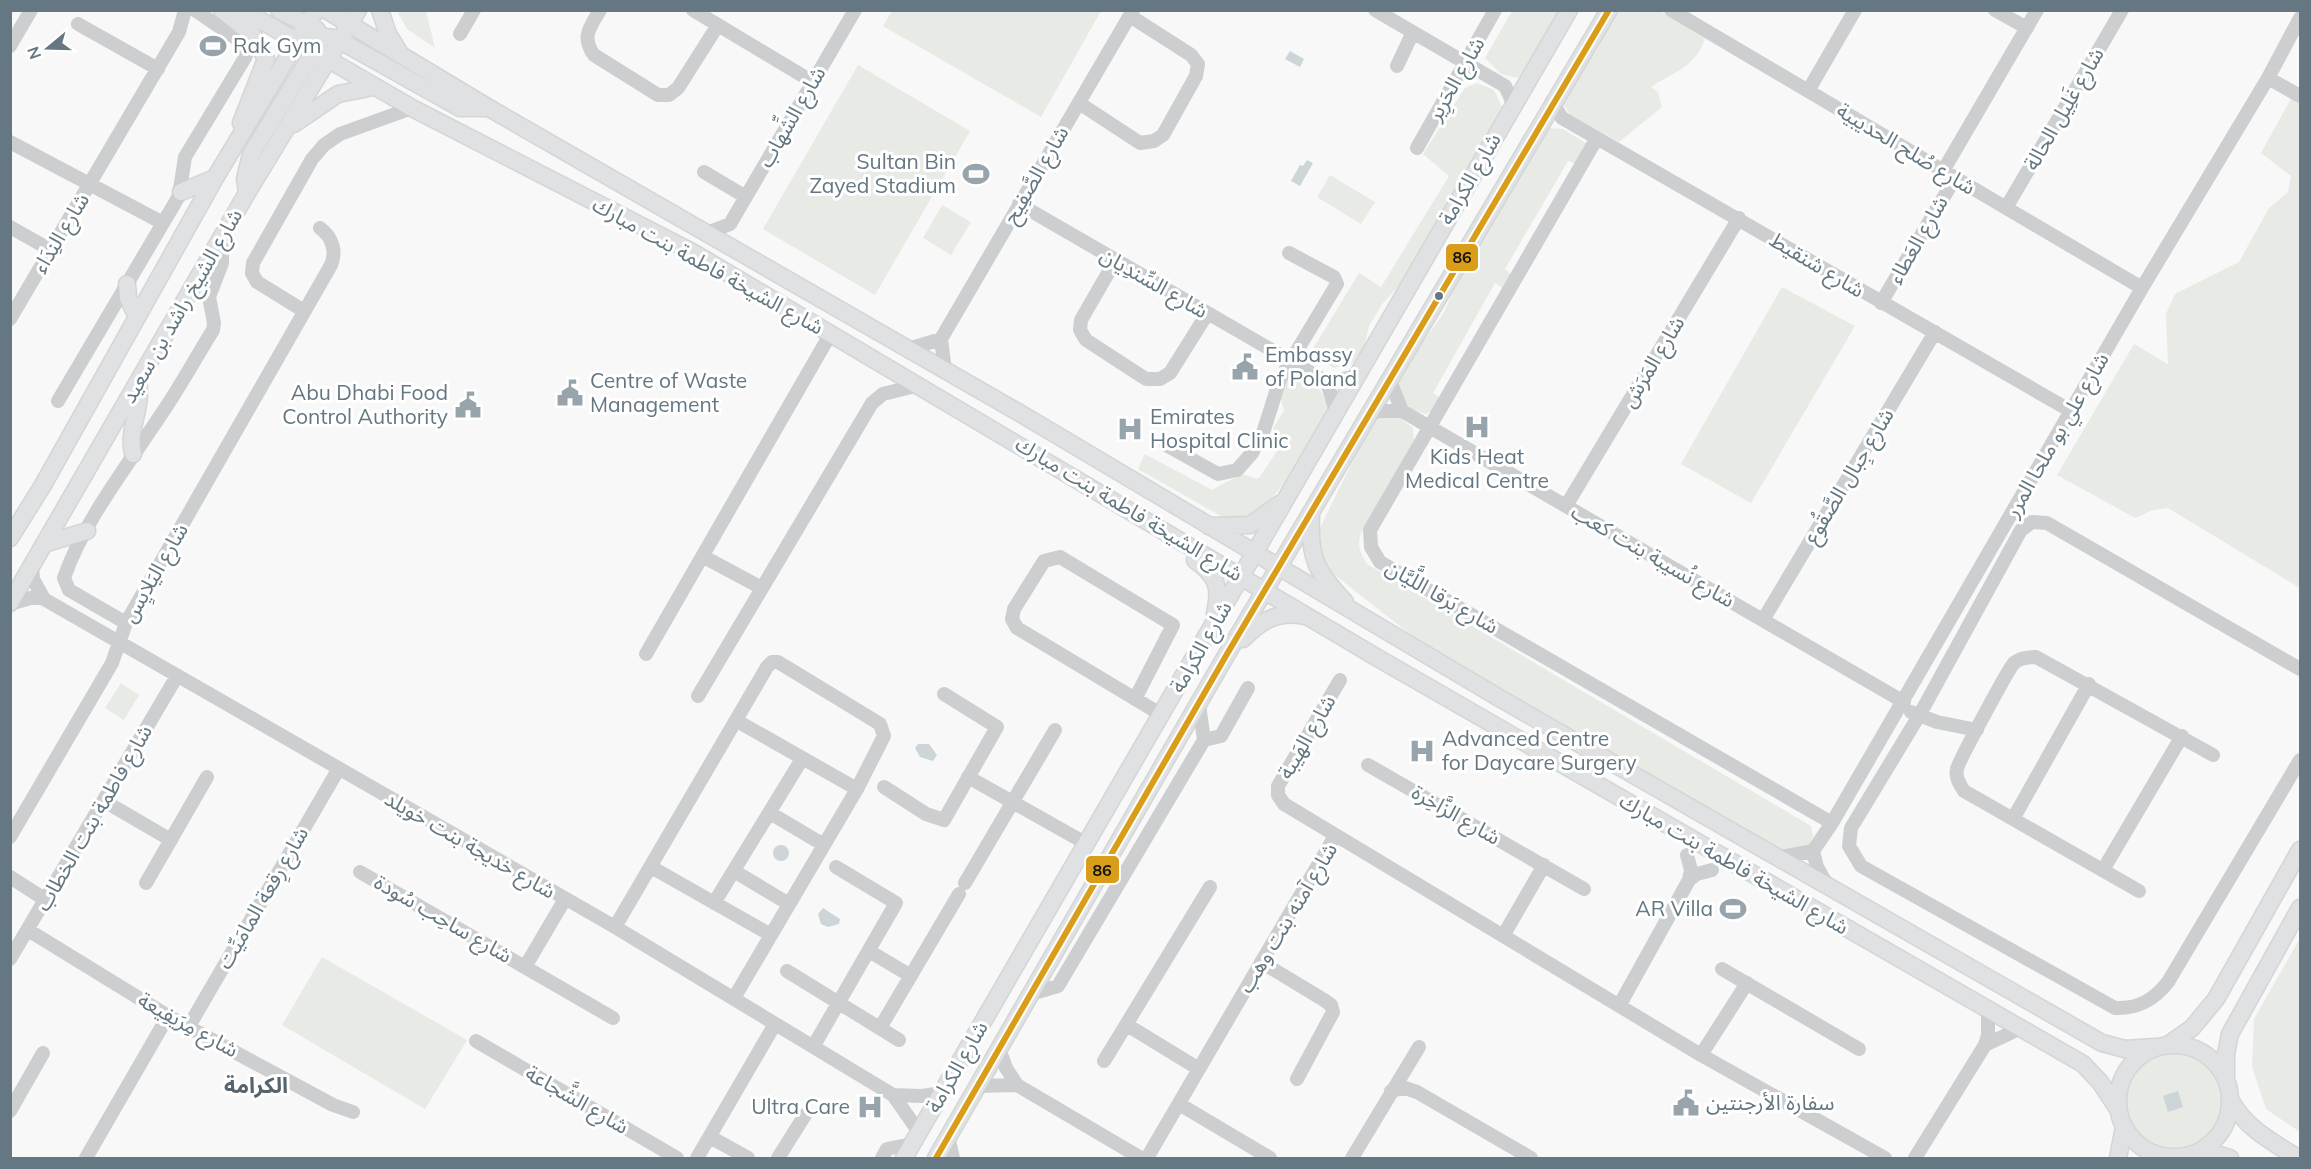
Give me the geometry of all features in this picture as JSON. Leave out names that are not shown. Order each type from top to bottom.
[{"type":"main road","points":[[222,10],[253,35],[266,59],[245,106],[238,140]]},
{"type":"main road","name":"شارع الشيخة فاطمة بنت مبارك","points":[[243,10],[412,108],[694,253],[1179,541],[2083,1064],[2100,1082],[2118,1108]]},
{"type":"main road","points":[[279,10],[460,108],[489,108]]},
{"type":"main road","name":"شارع الشيخ راشد بن سعيد","points":[[10,538],[215,178],[316,10]]},
{"type":"main road","points":[[380,10],[388,34],[403,58]]},
{"type":"main road","name":"شارع الكرامة","points":[[912,1145],[1289,497],[1525,82],[1569,10]]},
{"type":"main road","name":"شارع الكرامة","points":[[936,1158],[1227,654],[1552,102],[1609,10]]},
{"type":"main road","points":[[327,35],[329,12]]},
{"type":"main road","name":"شارع الشيخة فاطمة بنت مبارك","points":[[329,12],[353,18],[403,58],[945,370],[1278,569],[1776,858],[2102,1043],[2125,1049],[2162,1046]]},
{"type":"main road","points":[[247,193],[245,179],[251,154],[313,52],[327,35],[353,18]]},
{"type":"main road","points":[[297,42],[309,37],[327,35]]},
{"type":"main road","name":"شارع الشيخ راشد بن سعيد","points":[[10,604],[247,193],[328,60],[327,35]]},
{"type":"main road","points":[[287,130],[338,94],[374,87]]},
{"type":"main road","points":[[181,192],[215,178]]},
{"type":"main road","points":[[127,284],[128,298],[137,317]]},
{"type":"main road","points":[[133,454],[131,437],[139,405],[138,382]]},
{"type":"main road","points":[[1207,526],[1250,525],[1289,497]]},
{"type":"main road","points":[[1311,512],[1310,543],[1315,564],[1323,578],[1361,617]]},
{"type":"main road","points":[[10,524],[26,513]]},
{"type":"main road","points":[[44,544],[87,531]]},
{"type":"main road","points":[[1179,541],[1189,555],[1216,579],[1219,596],[1212,629]]},
{"type":"main road","points":[[1227,654],[1256,626],[1268,619],[1288,614],[1308,616]]},
{"type":"main road","points":[[2230,1158],[2213,1153],[2174,1158],[2145,1149],[2124,1127],[2118,1108],[2122,1078],[2141,1054],[2162,1046],[2192,1028],[2216,999],[2301,850]]},
{"type":"main road","points":[[2298,1158],[2255,1131],[2238,1114],[2230,1099],[2226,1081],[2226,1054],[2230,1034],[2301,908]]},
{"type":"main road","points":[[2162,1046],[2187,1046],[2204,1053],[2217,1065],[2226,1081]]},
{"type":"main road","points":[[2192,1154],[2216,1138],[2226,1120],[2230,1099]]},
{"type":"main road","points":[[2118,1158],[2124,1127]]},
{"type":"street","points":[[10,46],[31,10]]},
{"type":"street","name":"شارع النِدَاء","points":[[12,315],[179,32],[185,10]]},
{"type":"street","points":[[460,34],[474,10]]},
{"type":"street","points":[[600,10],[586,34],[587,45],[594,55],[658,95],[669,95],[678,88],[718,25]]},
{"type":"street","name":"شارع الشِّهاب","points":[[730,224],[855,10]]},
{"type":"street","points":[[1376,10],[1505,86],[1513,103]]},
{"type":"street","name":"شارع الحَرِير","points":[[1417,147],[1495,10]]},
{"type":"street","name":"شارع صُلح الحديبية","points":[[1671,10],[2142,288]]},
{"type":"street","points":[[1808,91],[1855,10]]},
{"type":"street","points":[[1995,10],[2027,28]]},
{"type":"street","name":"شارع العَطاء","points":[[1881,303],[2037,10]]},
{"type":"street","name":"شارع غَلِيل الحالة","points":[[2006,208],[2122,10]]},
{"type":"street","points":[[694,11],[813,82]]},
{"type":"street","points":[[1079,103],[1140,143],[1154,141],[1163,135],[1196,76],[1198,64],[1191,55],[1131,13]]},
{"type":"street","name":"شارع الصَّفِيح","points":[[941,339],[1131,13]]},
{"type":"street","points":[[58,401],[181,192],[184,157],[246,56],[243,42],[199,14],[179,32]]},
{"type":"street","name":"شارع علي بو ملحا المرر","points":[[1813,851],[1902,706],[2142,288],[2268,78],[2301,18]]},
{"type":"street","points":[[78,24],[158,69]]},
{"type":"street","points":[[1397,66],[1413,32]]},
{"type":"street","points":[[2268,78],[2301,96]]},
{"type":"street","points":[[1505,86],[1525,82]]},
{"type":"street","name":"شارع شنقيط","points":[[1552,102],[1562,118],[2071,411]]},
{"type":"street","points":[[304,310],[257,282],[252,273],[253,263],[312,159],[324,145],[349,130],[412,108]]},
{"type":"street","points":[[1541,121],[1562,118]]},
{"type":"street","name":"شارع بَرقا اللَّيَّان","points":[[1597,138],[1370,530],[1371,547],[1380,562],[1832,823]]},
{"type":"street","name":"شارع النِدَاء","points":[[10,141],[163,223]]},
{"type":"street","points":[[705,172],[746,197]]},
{"type":"street","name":"شارع السِّندِيان","points":[[1019,204],[1327,382]]},
{"type":"street","name":"شارع المَرَش","points":[[1566,506],[1739,218]]},
{"type":"street","points":[[707,233],[730,224],[734,249]]},
{"type":"street","points":[[10,227],[51,250]]},
{"type":"street","name":"شارع اليَلايِس","points":[[10,837],[112,663],[126,623],[329,268],[333,247],[328,236],[320,228]]},
{"type":"street","points":[[126,623],[69,591],[65,585],[65,574],[87,531],[133,454],[160,417],[213,330],[214,323],[209,297],[222,263],[222,237]]},
{"type":"street","points":[[1166,445],[1218,474],[1237,470],[1252,453],[1264,430],[1280,379],[1289,361],[1337,284],[1334,277],[1289,253]]},
{"type":"street","points":[[1115,261],[1081,320],[1080,330],[1086,340],[1146,379],[1160,379],[1170,373],[1207,314]]},
{"type":"street","name":"شارع جِبال الصَّقُوع","points":[[1763,620],[1935,332]]},
{"type":"street","points":[[646,654],[704,557],[831,333]]},
{"type":"street","points":[[908,349],[941,339],[945,370]]},
{"type":"street","points":[[1336,412],[1327,382],[1357,376]]},
{"type":"street","points":[[1368,415],[1390,410],[1402,411],[1389,378]]},
{"type":"street","points":[[698,696],[872,403],[883,394],[919,385]]},
{"type":"street","name":"شارع نُسيبة بنت كعب","points":[[1402,411],[1763,620],[1902,706],[1937,722],[1977,730]]},
{"type":"street","points":[[2301,669],[2047,522],[2038,521],[2021,530],[1920,714],[1851,828],[1849,836],[1853,855],[1861,866],[2115,1008],[2138,1006],[2150,1000],[2168,982],[2301,760]]},
{"type":"street","points":[[704,557],[762,588]]},
{"type":"street","points":[[1135,699],[1173,625],[1060,557],[1044,561],[1014,609],[1012,619],[1017,628],[1135,699],[1162,715]]},
{"type":"street","points":[[32,566],[37,590],[44,599]]},
{"type":"street","points":[[10,604],[34,597],[44,599]]},
{"type":"street","name":"شارع خديجة بنت خويلد","points":[[44,599],[338,770],[615,927],[893,1095],[912,1145]]},
{"type":"street","points":[[2139,891],[1964,790],[1958,782],[1957,769],[1977,730],[2014,664],[2025,657],[2036,657],[2214,754]]},
{"type":"street","points":[[615,927],[767,667],[772,662],[778,662],[880,724],[884,730],[884,736],[857,789],[734,998]]},
{"type":"street","name":"شارع فاطمة بنت الخطاب","points":[[10,959],[177,676]]},
{"type":"street","name":"شارع الهَيبة","points":[[1335,836],[1284,804],[1278,795],[1278,786],[1340,680]]},
{"type":"street","points":[[2013,819],[2089,684]]},
{"type":"street","points":[[1204,740],[1221,736],[1248,688]]},
{"type":"street","points":[[884,787],[926,814],[944,820],[997,727],[944,694]]},
{"type":"street","points":[[1031,994],[1058,986],[1204,740],[1199,705]]},
{"type":"street","points":[[736,721],[857,789]]},
{"type":"street","points":[[880,1028],[1055,730]]},
{"type":"street","points":[[2103,870],[2182,736]]},
{"type":"street","points":[[714,903],[802,759]]},
{"type":"street","name":"شارع الزَّاخِرة","points":[[1368,765],[1584,889]]},
{"type":"street","name":"شارع رِقعة المامَيِّت","points":[[189,1026],[338,770]]},
{"type":"street","points":[[146,883],[207,777]]},
{"type":"street","points":[[968,777],[1086,844]]},
{"type":"street","points":[[104,801],[171,840]]},
{"type":"street","points":[[770,813],[824,844]]},
{"type":"street","name":"شارع آمنه بنت وهب","points":[[1147,1158],[1335,836],[1701,1055],[1885,1158]]},
{"type":"street","points":[[1776,858],[1813,851],[1820,874],[1828,888]]},
{"type":"street","points":[[1619,1006],[1689,880],[1691,870],[1687,855]]},
{"type":"street","points":[[1503,936],[1544,865]]},
{"type":"street","points":[[651,867],[771,935]]},
{"type":"street","points":[[813,1047],[897,903],[836,867]]},
{"type":"street","points":[[1689,880],[1701,872],[1712,870]]},
{"type":"street","points":[[734,871],[789,904]]},
{"type":"street","name":"شارع ساحِب سُودة","points":[[360,872],[613,1018]]},
{"type":"street","points":[[10,877],[45,900]]},
{"type":"street","points":[[1104,1061],[1210,887]]},
{"type":"street","name":"شارع ساحِب سُودة","points":[[525,967],[565,899]]},
{"type":"street","name":"شارع مِرَيفِيعة","points":[[28,930],[168,1016],[333,1105],[353,1112]]},
{"type":"street","points":[[869,951],[911,976]]},
{"type":"street","points":[[1261,962],[1331,1005],[1333,1012],[1297,1079]]},
{"type":"street","points":[[1722,969],[1858,1049]]},
{"type":"street","points":[[787,971],[898,1040]]},
{"type":"street","points":[[1701,1055],[1746,983]]},
{"type":"street","points":[[1915,1158],[1985,1045],[1988,1009]]},
{"type":"street","points":[[86,1158],[168,1016]]},
{"type":"street","points":[[697,1158],[775,1024]]},
{"type":"street","points":[[1126,1025],[1199,1069]]},
{"type":"street","points":[[1985,1045],[2021,1028]]},
{"type":"street","name":"شارع الشَّجاعة","points":[[476,1041],[677,1158]]},
{"type":"street","points":[[1352,1158],[1419,1047]]},
{"type":"street","points":[[999,1049],[1006,1068],[1017,1085],[1140,1158]]},
{"type":"street","points":[[12,1104],[43,1053]]},
{"type":"street","points":[[978,1086],[1017,1085]]},
{"type":"street","points":[[1391,1091],[1405,1088],[1417,1092],[1531,1158]]},
{"type":"street","points":[[893,1095],[942,1094]]},
{"type":"street","points":[[1179,1104],[1269,1158]]},
{"type":"street","points":[[778,1158],[805,1115]]},
{"type":"street","points":[[710,1137],[748,1158]]},
{"type":"street","points":[[948,1137],[953,1158]]},
{"type":"street","points":[[882,1158],[887,1149],[912,1145]]},
{"type":"shaded area","points":[[407,10],[426,11],[435,48],[407,29],[398,13]]},
{"type":"shaded area","points":[[892,11],[1101,11],[1041,117],[883,26]]},
{"type":"shaded area","points":[[1512,11],[1563,11],[1527,71],[1517,78],[1501,74],[1485,58]]},
{"type":"shaded area","points":[[1613,11],[1660,11],[1705,39],[1689,63],[1651,87],[1658,92],[1662,107],[1619,142],[1570,115],[1562,102],[1578,68],[1585,64],[1596,51]]},
{"type":"shaded area","points":[[1290,51],[1304,59],[1300,67],[1285,59]]},
{"type":"shaded area","points":[[858,65],[970,131],[875,295],[763,229]]},
{"type":"shaded area","points":[[1477,83],[1494,90],[1503,109],[1404,280],[1383,303],[1369,326],[1364,347],[1352,364],[1333,368],[1311,352],[1359,273],[1381,287],[1449,176],[1423,154],[1465,88]]},
{"type":"shaded area","points":[[2293,95],[2300,99],[2300,588],[2168,508],[2153,510],[2135,518],[2057,475],[2134,344],[2168,364],[2166,314],[2175,294],[2239,262],[2269,208],[2288,192],[2291,176],[2261,153]]},
{"type":"shaded area","points":[[1551,128],[1563,129],[1587,144],[1577,164],[1568,161],[1505,269],[1512,275],[1504,289],[1495,283],[1433,393],[1440,398],[1434,410],[1426,414],[1407,409],[1396,388],[1405,366],[1444,312],[1452,284],[1544,131]]},
{"type":"shaded area","points":[[1307,160],[1313,163],[1300,186],[1291,181],[1300,165],[1303,166]]},
{"type":"shaded area","points":[[1330,175],[1375,202],[1361,224],[1317,197]]},
{"type":"shaded area","points":[[942,205],[971,222],[951,255],[923,238]]},
{"type":"shaded area","points":[[1782,287],[1855,326],[1751,503],[1681,464]]},
{"type":"shaded area","points":[[1286,374],[1303,376],[1316,385],[1324,398],[1328,414],[1286,480],[1267,503],[1258,510],[1247,516],[1226,519],[1138,469],[1145,454],[1212,490],[1242,474],[1258,479],[1284,441],[1273,428],[1284,411],[1280,396]]},
{"type":"shaded area","points":[[1378,418],[1400,418],[1413,428],[1414,440],[1361,533],[1360,549],[1367,564],[1811,826],[1813,836],[1808,848],[1780,856],[1429,649],[1327,569],[1316,536],[1364,438]]},
{"type":"shaded area","points":[[121,683],[139,695],[124,720],[105,708]]},
{"type":"shaded area","points":[[918,744],[929,744],[937,755],[933,761],[920,757],[915,748]]},
{"type":"shaded area","points":[[781,845],[787,847],[789,853],[787,859],[781,861],[775,859],[773,853],[775,847]]},
{"type":"shaded area","points":[[823,908],[840,919],[839,924],[828,927],[821,924],[818,914]]},
{"type":"shaded area","points":[[2300,938],[2300,1132],[2266,1109],[2252,1067],[2254,1019]]},
{"type":"shaded area","points":[[322,957],[467,1040],[425,1109],[282,1025]]},
{"type":"shaded area","points":[[2173,1052],[2192,1056],[2208,1066],[2218,1082],[2222,1101],[2218,1120],[2208,1136],[2192,1146],[2173,1150],[2154,1146],[2138,1136],[2128,1120],[2124,1101],[2128,1082],[2138,1066],[2154,1056]]},
{"type":"shaded area","points":[[2178,1091],[2183,1107],[2168,1112],[2163,1096]]},
{"type":"transit line","name":"86","points":[[936,1158],[1227,654],[1609,10]]},
{"type":"place","name":"Rak Gym","points":[[213,46]]},
{"type":"place","name":"Sultan Bin Zayed Stadium","points":[[976,174]]},
{"type":"place","name":"Embassy of Poland","points":[[1245,367]]},
{"type":"place","name":"Centre of Waste Management","points":[[570,393]]},
{"type":"place","name":"Abu Dhabi Food Control Authority","points":[[468,405]]},
{"type":"place","name":"Kids Heat Medical Centre","points":[[1477,427]]},
{"type":"place","name":"Emirates Hospital Clinic","points":[[1130,429]]},
{"type":"place","name":"Advanced Centre for Daycare Surgery","points":[[1422,751]]},
{"type":"place","name":"AR Villa","points":[[1733,909]]},
{"type":"place","name":"سفارة الأرجنتين","points":[[1686,1103]]},
{"type":"place","name":"Ultra Care","points":[[870,1107]]},
{"type":"district","name":"الكرامة","points":[[256,1085]]}]
